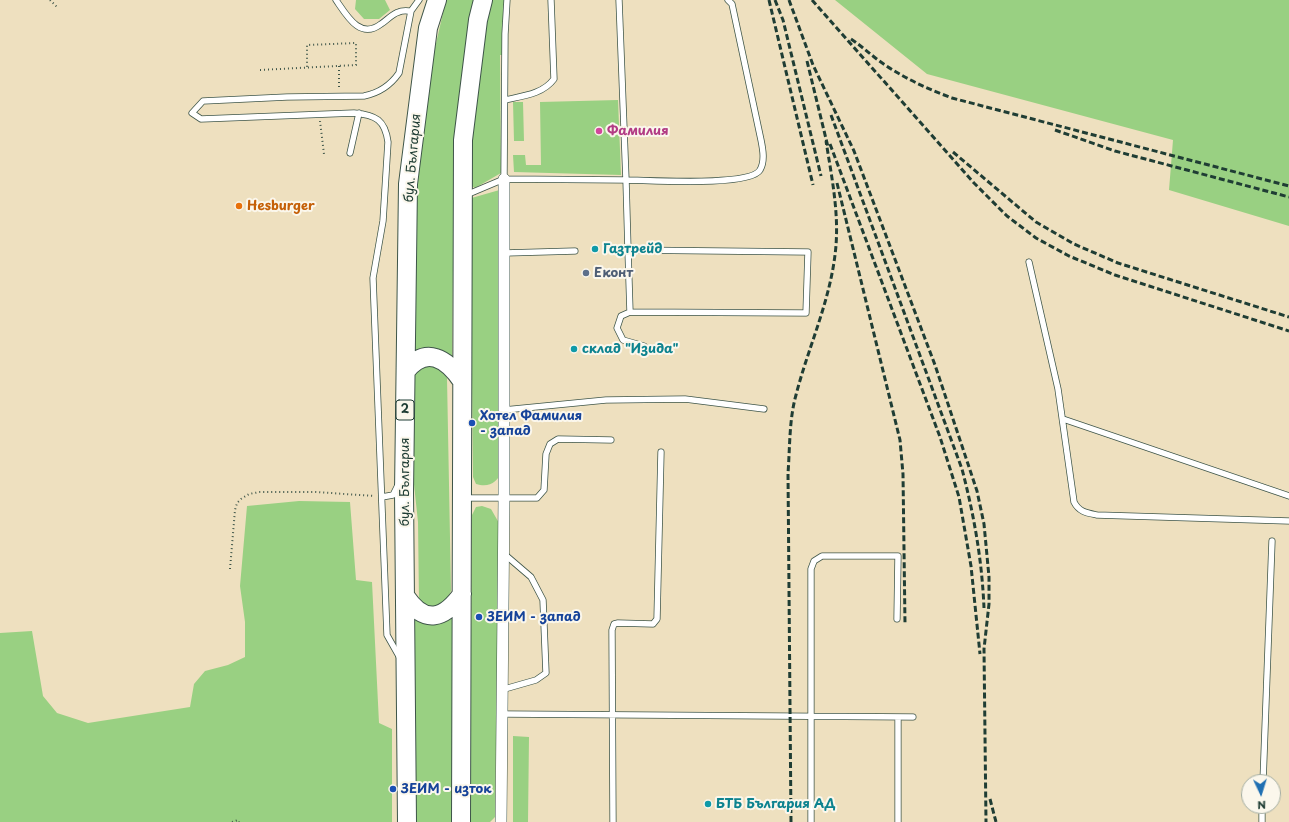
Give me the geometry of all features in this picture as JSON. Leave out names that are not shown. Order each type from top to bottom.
[{"type":"highway","name":"бул. България","points":[[407,822],[405,460],[408,184],[428,28],[437,0]]},
{"type":"highway","points":[[461,822],[463,140],[478,20],[483,0]]},
{"type":"highway","points":[[406,371],[413,362],[429,356],[439,359],[455,371],[462,382]]},
{"type":"highway","points":[[406,597],[417,611],[430,616],[446,612],[454,606],[462,594]]},
{"type":"street","points":[[501,822],[501,690],[504,497],[504,180]]},
{"type":"lane","points":[[336,0],[355,24],[364,30],[375,29],[398,12],[411,11]]},
{"type":"lane","points":[[406,669],[387,635],[373,278],[383,221],[388,142],[387,130],[375,116],[359,113],[201,120],[192,113],[202,101],[280,97],[364,96],[376,94],[394,81],[399,73],[411,11],[419,0]]},
{"type":"lane","points":[[504,180],[508,0]]},
{"type":"lane","points":[[505,100],[528,95],[548,87],[554,79],[551,0]]},
{"type":"lane","points":[[619,0],[630,312]]},
{"type":"lane","points":[[462,197],[504,180],[739,180],[751,177],[759,171],[764,158],[732,4],[728,0]]},
{"type":"lane","points":[[350,153],[359,113]]},
{"type":"lane","points":[[628,250],[808,252],[806,313],[630,312],[621,316],[617,328],[623,340],[644,346]]},
{"type":"lane","points":[[504,253],[575,252]]},
{"type":"lane","points":[[1029,262],[1058,389],[1074,502],[1082,511],[1097,515],[1289,521]]},
{"type":"lane","points":[[504,410],[606,400],[685,399],[764,409]]},
{"type":"lane","points":[[1063,419],[1289,496]]},
{"type":"lane","points":[[462,498],[537,498],[544,490],[546,454],[550,444],[558,439],[610,440]]},
{"type":"lane","points":[[613,822],[612,630],[614,624],[618,623],[653,624],[657,619],[660,452]]},
{"type":"lane","points":[[382,497],[393,495],[397,489],[405,460]]},
{"type":"lane","points":[[1263,774],[1272,541]]},
{"type":"lane","points":[[501,690],[536,680],[546,672],[544,600],[531,577],[503,552]]},
{"type":"lane","points":[[811,822],[811,569],[814,560],[822,556],[898,556],[897,619]]},
{"type":"lane","points":[[501,714],[812,715],[913,717]]},
{"type":"lane","points":[[898,717],[898,822]]},
{"type":"path","points":[[50,0],[58,8]]},
{"type":"path","points":[[260,70],[356,65],[356,43],[308,45],[306,67]]},
{"type":"path","points":[[320,114],[324,154]]},
{"type":"path","points":[[230,569],[235,510],[237,504],[249,494],[316,492],[382,497]]},
{"type":"path","points":[[232,822],[238,820],[239,822]]},
{"type":"green space","points":[[356,0],[385,0],[390,10],[379,19],[364,19],[355,9]]},
{"type":"green space","points":[[446,0],[478,0],[454,179],[452,360],[412,356],[414,209],[428,78]]},
{"type":"green space","points":[[491,0],[504,0],[504,55],[500,55],[501,173],[475,188],[468,184],[477,75]]},
{"type":"green space","points":[[835,0],[1289,0],[1289,226],[1169,190],[1173,140],[927,74]]},
{"type":"green space","points":[[618,100],[621,175],[514,172],[513,155],[525,155],[526,165],[541,165],[540,102]]},
{"type":"green space","points":[[513,102],[523,102],[524,141],[514,141]]},
{"type":"green space","points":[[503,189],[503,470],[496,481],[481,485],[476,484],[473,477],[472,379],[466,338],[468,199]]},
{"type":"green space","points":[[430,362],[441,368],[447,378],[451,591],[444,605],[427,609],[419,602],[418,522],[412,466],[414,375],[419,366]]},
{"type":"green space","points":[[299,501],[350,502],[356,580],[372,582],[379,723],[392,729],[392,822],[0,822],[0,633],[32,631],[43,696],[57,713],[88,723],[190,707],[194,684],[205,671],[228,665],[245,657],[245,622],[240,586],[247,506]]},
{"type":"green space","points":[[482,506],[491,509],[499,523],[495,817],[490,822],[467,822],[467,682],[471,643],[472,515],[476,507]]},
{"type":"green space","points":[[413,615],[452,616],[453,822],[414,822]]},
{"type":"green space","points":[[513,736],[529,737],[528,822],[513,822]]},
{"type":"railway","points":[[769,0],[813,185]]},
{"type":"railway","points":[[775,0],[783,20],[821,176]]},
{"type":"railway","points":[[789,0],[813,65],[854,151],[935,365],[977,491],[984,524],[989,577],[989,604],[984,649],[986,822]]},
{"type":"railway","points":[[812,0],[974,183],[1007,216],[1036,238],[1069,256],[1115,275],[1289,331]]},
{"type":"railway","points":[[851,39],[901,75],[952,98],[1289,186]]},
{"type":"railway","points":[[807,61],[828,147]]},
{"type":"railway","points":[[831,115],[962,469],[977,538],[984,608]]},
{"type":"railway","points":[[1055,130],[1115,151],[1289,197]]},
{"type":"railway","points":[[791,822],[788,473],[791,424],[794,404],[828,291],[835,255],[837,226],[836,212],[826,141]]},
{"type":"railway","points":[[830,144],[940,437],[959,497],[971,566],[980,654]]},
{"type":"railway","points":[[953,152],[1036,222],[1074,244],[1118,263],[1289,317]]},
{"type":"railway","points":[[837,183],[900,440],[903,474],[905,624]]},
{"type":"railway","points":[[990,799],[996,822]]},
{"type":"place","name":"Фамилия","points":[[599,131]]},
{"type":"place","name":"Hesburger","points":[[239,206]]},
{"type":"place","name":"Газтрейд","points":[[595,249]]},
{"type":"place","name":"Еконт","points":[[586,273]]},
{"type":"place","name":"склад \"Изида\"","points":[[574,349]]},
{"type":"place","name":"Хотел Фамилия - запад","points":[[472,423]]},
{"type":"place","name":"ЗЕИМ - запад","points":[[479,617]]},
{"type":"place","name":"ЗЕИМ - изток","points":[[393,789]]},
{"type":"place","name":"БТБ България АД","points":[[708,804]]}]
